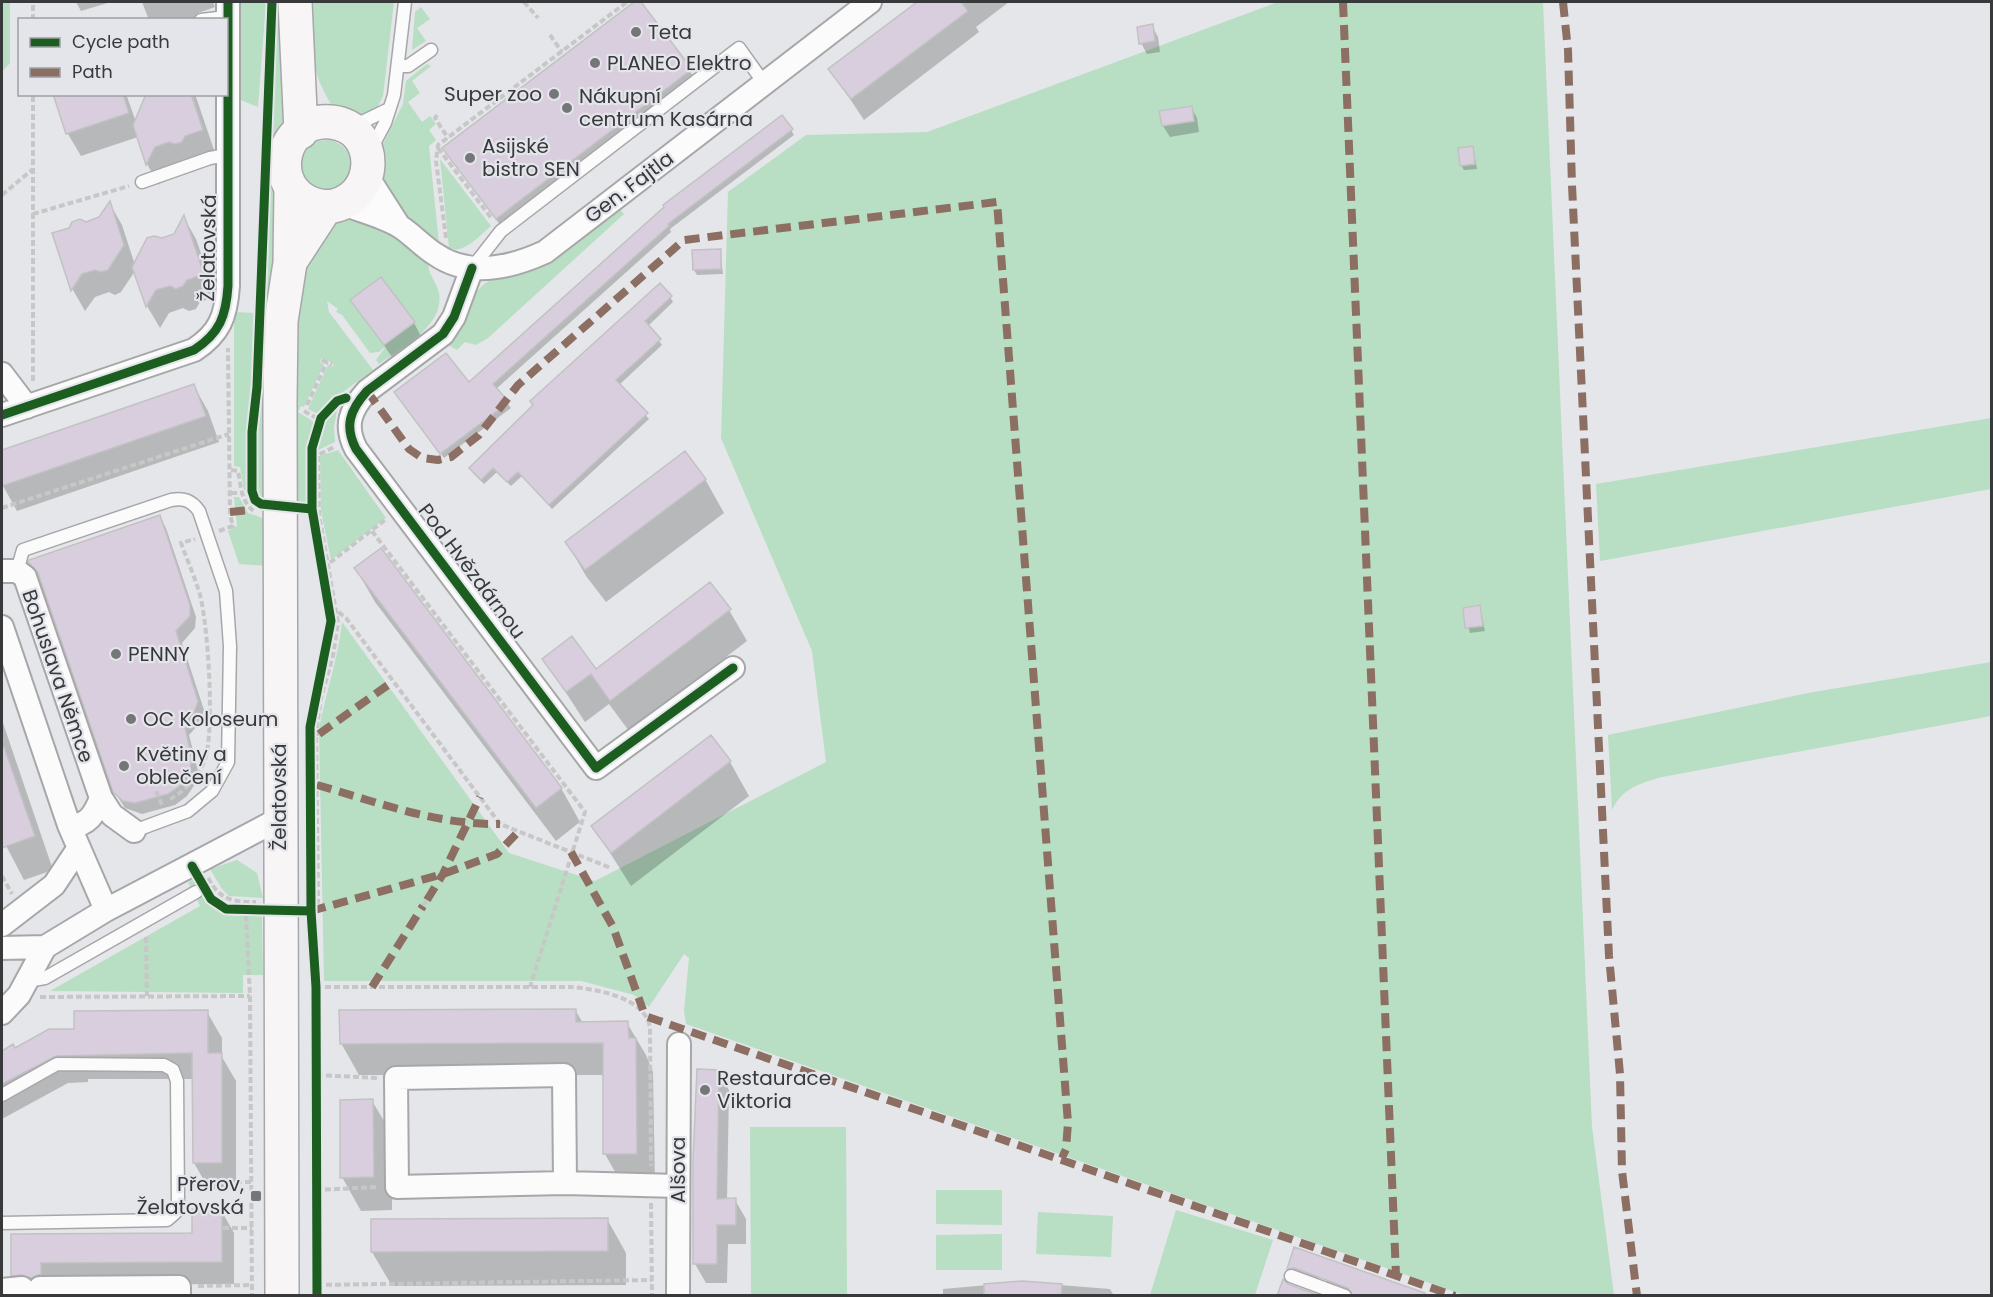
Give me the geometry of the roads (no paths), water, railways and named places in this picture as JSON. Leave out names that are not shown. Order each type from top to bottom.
[{"type":"main road","points":[[295,2],[301,132]]},
{"type":"main road","points":[[298,60],[340,125],[363,144],[367,167]]},
{"type":"main road","points":[[301,132],[310,126],[340,125]]},
{"type":"main road","name":"Želatovská","points":[[267,1290],[271,906],[279,819],[273,511],[281,321],[290,263],[291,189],[285,178],[284,158],[292,140],[301,132]]},
{"type":"main road","name":"Želatovská","points":[[290,263],[334,206],[358,193],[367,167]]},
{"type":"main road","points":[[291,189],[306,203],[334,206]]},
{"type":"street","name":"Gen. Fajtla","points":[[334,206],[399,226],[446,262],[472,268],[513,264],[544,252],[870,2]]},
{"type":"street","name":"Želatovská","points":[[2,415],[194,350],[211,338],[224,316],[228,286],[227,96]]},
{"type":"street","name":"Gen. Fajtla","points":[[367,167],[399,226]]},
{"type":"street","name":"Pod Hvězdárnou","points":[[472,268],[454,318],[443,334],[367,391],[357,403],[348,422],[348,429],[356,449],[596,768],[733,668]]},
{"type":"street","points":[[2,374],[30,406]]},
{"type":"street","name":"Bohuslava Němce","points":[[9,571],[25,577],[101,798],[112,815],[134,831]]},
{"type":"street","name":"Bohuslava Němce","points":[[2,627],[69,825],[106,910]]},
{"type":"street","points":[[69,825],[79,826],[87,821],[95,813],[101,798]]},
{"type":"street","points":[[2,948],[45,947],[106,910],[199,869],[279,819]]},
{"type":"street","points":[[2,925],[54,885],[78,849]]},
{"type":"street","points":[[2,1013],[19,995],[29,989],[45,947]]},
{"type":"street","name":"Alšova","points":[[678,1296],[679,1044]]},
{"type":"street","points":[[565,1183],[564,1075],[396,1078],[397,1187],[565,1183],[678,1186]]},
{"type":"street","points":[[21,1289],[179,1291]]},
{"type":"lane","points":[[367,167],[385,123],[396,86],[405,2]]},
{"type":"lane","name":"Želatovská","points":[[206,18],[227,9]]},
{"type":"lane","points":[[472,268],[501,231],[739,48],[764,83]]},
{"type":"lane","points":[[398,66],[408,66],[431,50]]},
{"type":"lane","points":[[340,125],[364,123],[389,109]]},
{"type":"lane","points":[[142,182],[201,161],[227,155]]},
{"type":"lane","points":[[9,571],[23,550],[171,500],[183,499],[192,502],[199,511],[226,591],[230,646],[228,762],[212,791],[188,812],[134,831]]},
{"type":"lane","points":[[29,989],[196,892]]},
{"type":"lane","points":[[2,1095],[57,1064],[164,1065],[172,1070],[177,1081],[178,1183],[175,1213],[167,1220],[2,1223]]},
{"type":"lane","points":[[1291,1276],[1345,1296]]},
{"type":"place","name":"Teta","points":[[636,32]]},
{"type":"place","name":"PLANEO Elektro","points":[[595,63]]},
{"type":"place","name":"Super zoo","points":[[554,94]]},
{"type":"place","name":"Nákupní centrum Kasárna","points":[[567,108]]},
{"type":"place","name":"Asijské bistro SEN","points":[[470,158]]},
{"type":"place","name":"PENNY","points":[[116,654]]},
{"type":"place","name":"OC Koloseum","points":[[131,719]]},
{"type":"place","name":"Květiny a oblečení","points":[[124,766]]},
{"type":"place","name":"Restaurace Viktoria","points":[[705,1090]]},
{"type":"place","name":"Přerov, Želatovská","points":[[256,1196]]}]
